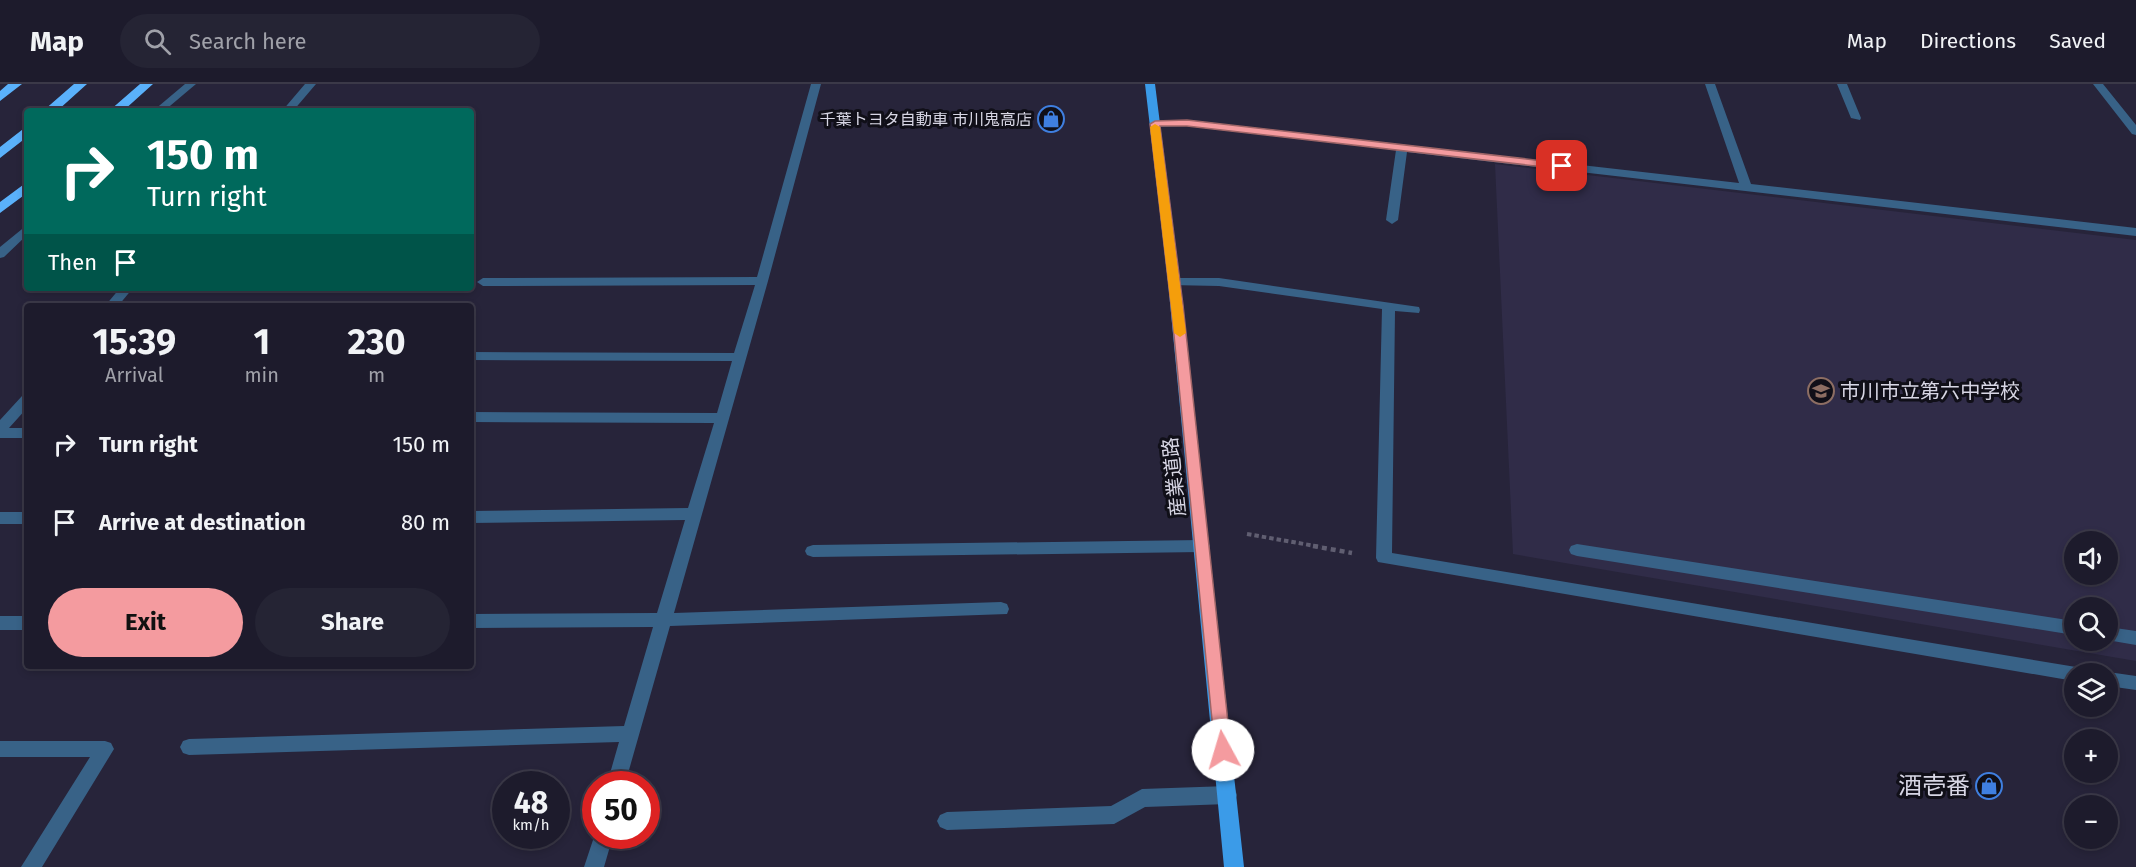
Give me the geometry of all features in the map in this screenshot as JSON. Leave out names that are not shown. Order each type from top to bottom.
[{"type":"highway","points":[[0,97],[16,84]]},
{"type":"highway","points":[[53,108],[81,84]]},
{"type":"highway","points":[[119,108],[147,84]]},
{"type":"highway","points":[[0,154],[24,133]]},
{"type":"highway","points":[[0,209],[24,189]]},
{"type":"main road","name":"産業道路","points":[[1150,84],[1174,282],[1234,867]]},
{"type":"street","points":[[162,108],[191,84]]},
{"type":"street","points":[[289,108],[311,84]]},
{"type":"street","points":[[619,771],[628,734],[762,281],[816,84]]},
{"type":"street","points":[[1710,84],[1746,187]]},
{"type":"street","points":[[1842,84],[1856,118]]},
{"type":"street","points":[[2098,84],[2136,132]]},
{"type":"street","points":[[1155,124],[1187,123],[2136,232]]},
{"type":"street","points":[[1392,220],[1402,148]]},
{"type":"street","points":[[0,254],[24,232]]},
{"type":"street","points":[[483,282],[762,281]]},
{"type":"street","points":[[1174,282],[1219,282],[1414,310]]},
{"type":"street","points":[[114,303],[124,291]]},
{"type":"street","points":[[1389,306],[1384,558],[2064,672]]},
{"type":"street","points":[[474,356],[740,357]]},
{"type":"street","points":[[0,431],[24,403]]},
{"type":"street","points":[[474,417],[722,418]]},
{"type":"street","points":[[0,431],[24,433]]},
{"type":"street","points":[[474,517],[694,514]]},
{"type":"street","points":[[0,518],[24,518]]},
{"type":"street","points":[[813,551],[1202,546]]},
{"type":"street","points":[[1577,550],[2064,626]]},
{"type":"street","points":[[474,621],[662,620],[1001,609]]},
{"type":"street","points":[[0,623],[24,623]]},
{"type":"street","points":[[2118,635],[2136,638]]},
{"type":"street","points":[[2118,680],[2136,683]]},
{"type":"street","points":[[189,747],[628,734]]},
{"type":"street","points":[[0,749],[105,748],[31,867]]},
{"type":"street","points":[[947,821],[1114,815],[1142,798],[1228,795]]},
{"type":"street","points":[[594,867],[599,849]]},
{"type":"path","points":[[1247,534],[1384,558]]},
{"type":"shaded area","name":"市川市立第六中学校","points":[[1495,164],[2136,240],[2136,661],[2078,651],[2118,651],[2118,597],[2064,597],[2064,649],[1513,554]]},
{"type":"slow traffic","points":[[1155,127],[1180,333]]},
{"type":"place","name":"千葉トヨタ自動車 市川鬼高店","points":[[1051,119]]},
{"type":"place","name":"市川市立第六中学校","points":[[1821,391]]},
{"type":"place","name":"酒壱番","points":[[1989,786]]},
{"type":"route","points":[[1223,750],[1177,305],[1155,124],[1187,123],[1562,166]]}]
